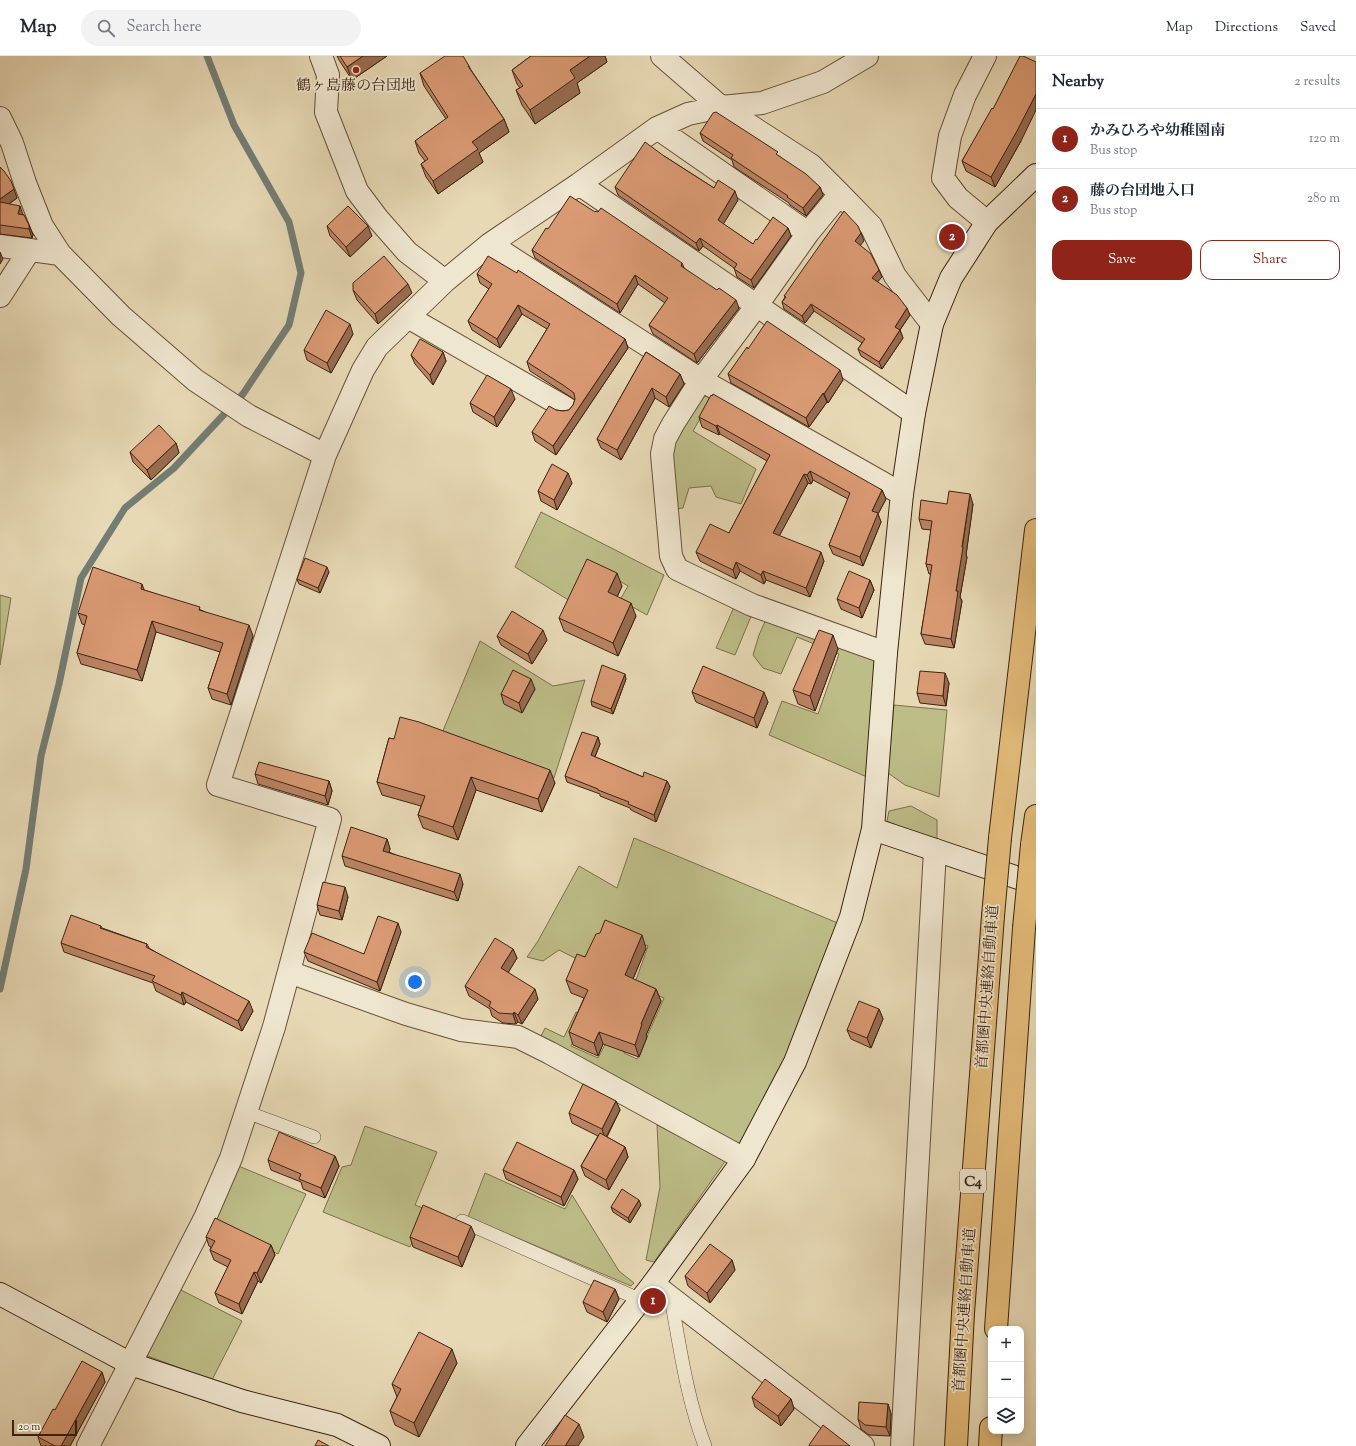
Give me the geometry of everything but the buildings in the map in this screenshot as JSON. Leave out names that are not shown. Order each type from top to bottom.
[{"type":"highway","name":"首都圏中央連絡自動車道","points":[[956,1446],[963,1313],[993,916],[1000,838],[1036,530]]},
{"type":"highway","name":"C4","points":[[996,1326],[1024,928],[1036,816]]},
{"type":"highway","points":[[990,1446],[991,1434]]},
{"type":"street","points":[[321,56],[328,75],[326,112],[357,191],[378,219],[407,252],[445,281]]},
{"type":"street","points":[[662,56],[721,107],[811,165],[871,226],[895,276],[932,324]]},
{"type":"street","points":[[88,1446],[205,1218],[231,1158],[274,1027],[330,819],[218,785],[325,455],[363,370],[377,347],[445,281],[490,244],[579,184],[657,128],[688,114],[721,107],[762,103],[822,82],[867,56]]},
{"type":"street","points":[[985,56],[965,95],[950,136],[943,178],[958,198],[988,222]]},
{"type":"street","points":[[0,118],[12,143],[25,183],[42,226],[60,254],[121,316],[195,380],[249,416],[325,455]]},
{"type":"street","points":[[657,128],[808,233]]},
{"type":"street","points":[[527,1446],[647,1292],[744,1158],[795,1062],[851,917],[873,829],[886,653],[902,494],[914,413],[932,324],[951,278],[988,222],[1036,175]]},
{"type":"street","points":[[579,184],[914,413]]},
{"type":"street","points":[[840,194],[808,233],[758,305],[701,380],[672,424],[665,439],[662,454],[671,556],[677,569],[752,605],[886,653]]},
{"type":"street","points":[[490,244],[701,380],[902,494]]},
{"type":"street","points":[[0,246],[60,254]]},
{"type":"street","points":[[0,296],[29,251]]},
{"type":"street","points":[[408,316],[566,408]]},
{"type":"street","points":[[873,829],[1036,884]]},
{"type":"street","points":[[902,1446],[935,850]]},
{"type":"street","points":[[289,972],[406,1014],[461,1030],[518,1037],[744,1158]]},
{"type":"street","points":[[647,1292],[671,1298],[863,1446]]},
{"type":"street","points":[[0,1294],[131,1364],[242,1401],[337,1425],[379,1446]]},
{"type":"lane","points":[[246,1112],[314,1137]]},
{"type":"lane","points":[[462,1221],[647,1292]]},
{"type":"lane","points":[[671,1298],[691,1404],[696,1423],[705,1446]]},
{"type":"green space","points":[[705,396],[712,398],[693,431],[756,469],[741,504],[716,497],[711,486],[689,488],[683,508],[675,509],[670,457],[673,443],[700,398]]},
{"type":"green space","points":[[541,512],[664,575],[647,615],[620,600],[628,586],[605,572],[570,601],[515,567]]},
{"type":"green space","points":[[0,595],[11,598],[0,665]]},
{"type":"green space","points":[[734,607],[752,614],[735,655],[716,648]]},
{"type":"green space","points":[[767,617],[875,655],[867,777],[769,735],[782,701],[818,714],[839,654],[797,637],[781,674],[763,668],[753,655],[759,635]]},
{"type":"green space","points":[[480,641],[553,686],[585,680],[554,778],[440,738]]},
{"type":"green space","points":[[894,705],[947,710],[939,797],[905,785],[888,773]]},
{"type":"green space","points":[[911,806],[937,820],[937,842],[887,821],[889,811]]},
{"type":"green space","points":[[634,838],[840,924],[792,1046],[740,1144],[625,1086],[539,1040],[545,1028],[564,1037],[576,1012],[584,1016],[571,1046],[598,1058],[609,1037],[626,1044],[624,1053],[637,1059],[664,998],[634,986],[648,946],[609,929],[589,955],[577,959],[559,950],[543,961],[527,957],[538,941],[579,866],[617,888]]},
{"type":"green space","points":[[657,1125],[726,1160],[654,1262],[646,1260],[660,1187]]},
{"type":"green space","points":[[365,1126],[437,1152],[415,1205],[428,1210],[410,1247],[323,1212],[342,1167],[351,1165]]},
{"type":"green space","points":[[236,1165],[306,1194],[278,1254],[213,1223]]},
{"type":"green space","points":[[485,1173],[565,1209],[572,1195],[619,1271],[634,1283],[631,1286],[468,1217]]},
{"type":"green space","points":[[177,1288],[242,1321],[212,1380],[145,1355]]},
{"type":"waterway","points":[[0,989],[26,869],[41,756],[59,684],[81,578],[125,508],[174,468],[243,394],[289,325],[301,273],[289,222],[234,125],[207,56]]},
{"type":"place","name":"鶴ヶ島藤の台団地","points":[[356,70]]},
{"type":"place","name":"藤の台団地入口","points":[[952,237]]},
{"type":"place","name":"かみひろや幼稚園南","points":[[653,1301]]}]
